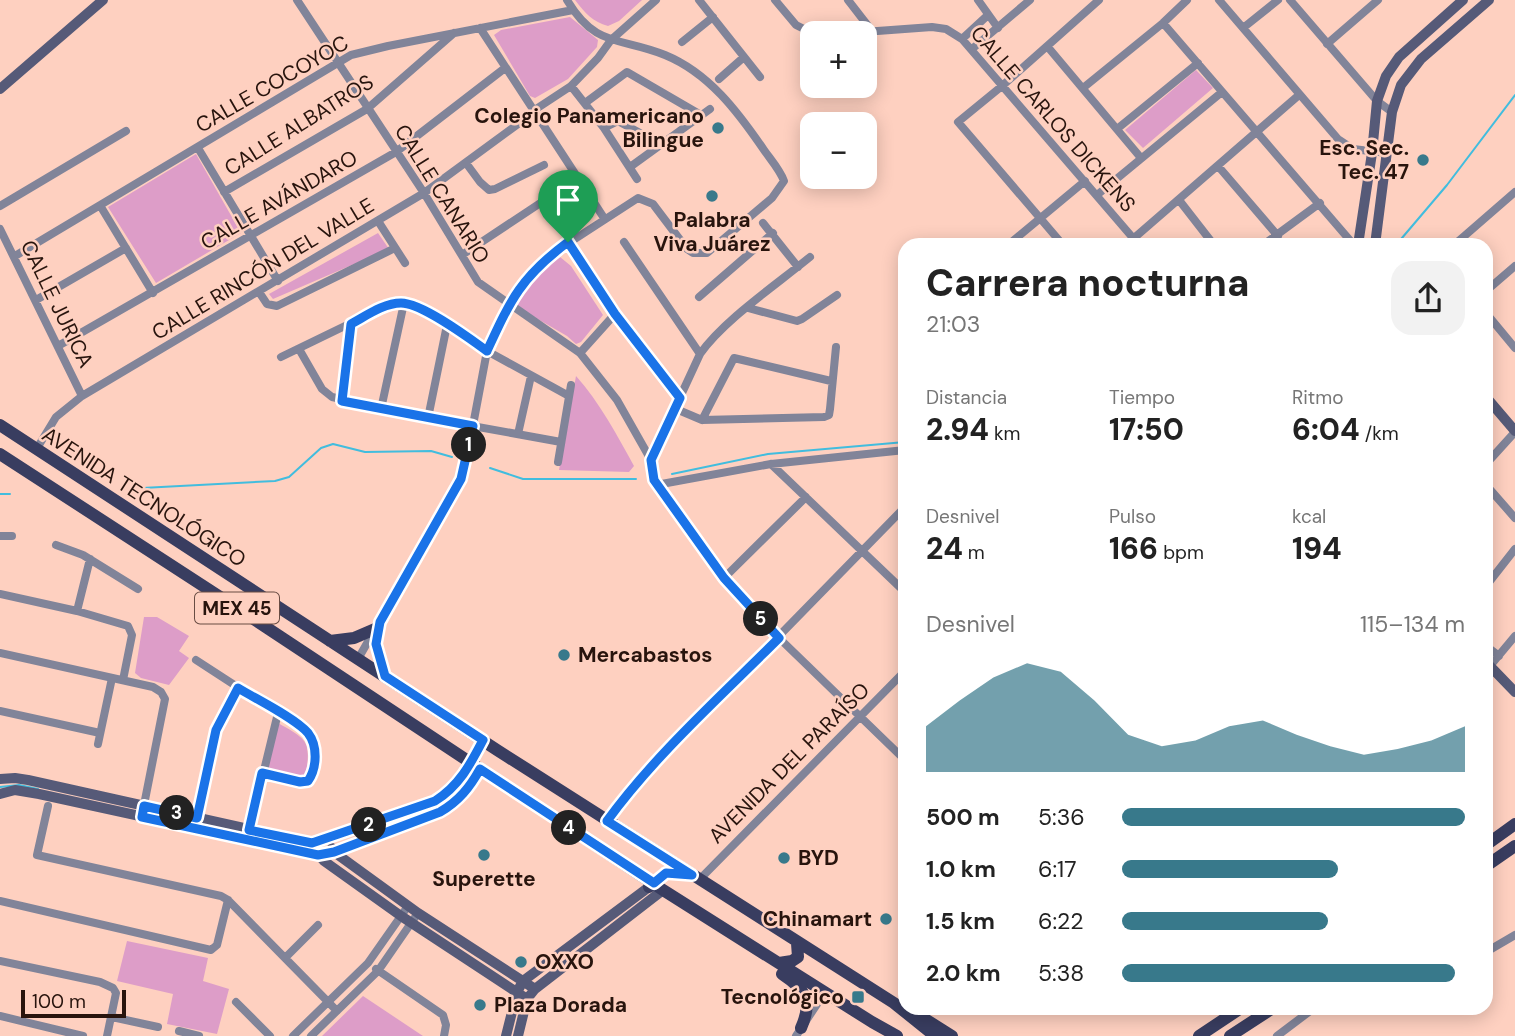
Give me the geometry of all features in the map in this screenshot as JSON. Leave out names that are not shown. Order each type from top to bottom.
[{"type":"main road","name":"AVENIDA TECNOLÓGICO","points":[[0,426],[607,821],[898,1004]]},
{"type":"main road","name":"AVENIDA TECNOLÓGICO","points":[[0,454],[655,886],[872,1023],[897,1036]]},
{"type":"main road","points":[[231,604],[242,599],[249,589]]},
{"type":"main road","points":[[252,618],[253,608],[265,600]]},
{"type":"main road","points":[[330,641],[354,638],[378,626]]},
{"type":"main road","points":[[378,626],[376,644],[385,676]]},
{"type":"main road","points":[[1493,840],[1515,824]]},
{"type":"main road","points":[[1493,861],[1515,846]]},
{"type":"main road","points":[[655,886],[666,873],[696,878]]},
{"type":"main road","points":[[733,934],[804,993],[808,1009],[799,1032]]},
{"type":"main road","points":[[779,963],[798,957],[797,943]]},
{"type":"main road","name":"AVENIDA TECNOLÓGICO","points":[[911,1015],[935,1036]]},
{"type":"main road","points":[[916,1015],[952,1036]]},
{"type":"main road","points":[[1199,1036],[1230,1015]]},
{"type":"main road","points":[[1234,1033],[1250,1015]]},
{"type":"main road","points":[[1234,1033],[1262,1015]]},
{"type":"main road","points":[[872,1023],[889,1036]]},
{"type":"street","points":[[0,89],[103,0]]},
{"type":"street","name":"CALLE CANARIO","points":[[298,0],[424,193],[478,282],[580,353],[617,400],[651,460],[656,485],[724,578],[779,638],[898,753]]},
{"type":"street","points":[[358,659],[461,479],[487,351],[508,305],[534,269],[568,242],[638,198],[649,201],[687,249],[700,254],[707,253],[781,188],[784,178],[757,139],[713,85],[665,55],[611,40],[590,30],[567,0]]},
{"type":"street","points":[[533,111],[571,86],[611,40],[656,0]]},
{"type":"street","points":[[699,0],[760,77]]},
{"type":"street","points":[[775,0],[800,27]]},
{"type":"street","points":[[848,0],[864,21]]},
{"type":"street","points":[[978,0],[998,28]]},
{"type":"street","points":[[972,50],[1030,0]]},
{"type":"street","points":[[1057,238],[958,122],[1100,0]]},
{"type":"street","points":[[1083,88],[1187,0]]},
{"type":"street","points":[[1219,0],[1343,144],[1372,153],[1387,153]]},
{"type":"street","points":[[1243,29],[1278,0]]},
{"type":"street","points":[[1290,0],[1377,101],[1392,112]]},
{"type":"street","points":[[1327,44],[1367,4],[1378,0]]},
{"type":"street","points":[[1357,238],[1372,153],[1377,101],[1386,76],[1399,57],[1463,0]]},
{"type":"street","points":[[1376,238],[1392,112],[1406,76],[1489,0]]},
{"type":"street","name":"CALLE COCOYOC","points":[[15,256],[337,62],[364,51],[573,10]]},
{"type":"street","points":[[962,39],[988,15]]},
{"type":"street","points":[[682,42],[713,17]]},
{"type":"street","points":[[1163,23],[1350,238]]},
{"type":"street","name":"CALLE CARLOS DICKENS","points":[[877,31],[932,27],[946,29],[962,39],[1097,195],[1129,238]]},
{"type":"street","points":[[480,28],[604,218]]},
{"type":"street","name":"CALLE ALBATROS","points":[[224,192],[367,108],[455,33]]},
{"type":"street","points":[[1048,46],[1142,158]]},
{"type":"street","points":[[719,79],[744,57]]},
{"type":"street","points":[[1117,129],[1198,63]]},
{"type":"street","name":"CALLE AVÁNDARO","points":[[58,346],[396,152],[505,68]]},
{"type":"street","points":[[585,103],[625,69],[701,115]]},
{"type":"street","points":[[571,86],[604,128],[637,179]]},
{"type":"street","points":[[1097,195],[1222,92]]},
{"type":"street","points":[[1138,238],[1299,95]]},
{"type":"street","points":[[630,167],[710,109]]},
{"type":"street","points":[[604,128],[618,121],[660,144]]},
{"type":"street","name":"CALLE RINCÓN DEL VALLE","points":[[36,450],[56,417],[82,396],[424,193],[518,124]]},
{"type":"street","points":[[0,206],[126,131]]},
{"type":"street","points":[[198,148],[278,281]]},
{"type":"street","points":[[466,163],[489,190],[544,165]]},
{"type":"street","points":[[1218,166],[1278,236]]},
{"type":"street","points":[[462,255],[578,178]]},
{"type":"street","points":[[1017,238],[1085,181]]},
{"type":"street","points":[[1462,238],[1515,192]]},
{"type":"street","points":[[1179,200],[1209,238]]},
{"type":"street","points":[[1275,238],[1320,203]]},
{"type":"street","points":[[101,206],[153,293]]},
{"type":"street","points":[[378,221],[405,263]]},
{"type":"street","points":[[763,223],[798,267]]},
{"type":"street","name":"CALLE JURICA","points":[[0,229],[82,396]]},
{"type":"street","points":[[699,296],[773,233]]},
{"type":"street","points":[[568,242],[615,314],[680,398]]},
{"type":"street","points":[[625,242],[700,354]]},
{"type":"street","points":[[36,299],[127,248]]},
{"type":"street","points":[[259,292],[267,304],[277,306],[395,248]]},
{"type":"street","points":[[651,460],[700,354],[712,338],[810,257]]},
{"type":"street","points":[[1493,285],[1515,266]]},
{"type":"street","points":[[748,308],[797,321],[837,295]]},
{"type":"street","points":[[381,409],[404,303]]},
{"type":"street","points":[[281,358],[392,304],[404,303],[420,308],[487,351],[569,397]]},
{"type":"street","points":[[580,353],[615,314]]},
{"type":"street","points":[[1493,321],[1513,342]]},
{"type":"street","points":[[342,401],[351,324]]},
{"type":"street","points":[[428,418],[447,325]]},
{"type":"street","points":[[676,409],[702,420],[824,417],[829,415],[836,347]]},
{"type":"street","points":[[299,349],[322,389],[342,401],[561,443]]},
{"type":"street","points":[[702,420],[733,358],[831,381]]},
{"type":"street","points":[[518,434],[531,376]]},
{"type":"street","points":[[558,462],[571,385]]},
{"type":"street","points":[[1493,405],[1515,432],[1493,456]]},
{"type":"street","points":[[656,485],[771,464],[898,451]]},
{"type":"street","points":[[771,464],[898,585]]},
{"type":"street","points":[[1493,493],[1515,518]]},
{"type":"street","points":[[724,578],[806,497]]},
{"type":"street","points":[[607,821],[688,729],[898,514]]},
{"type":"street","points":[[0,536],[12,536]]},
{"type":"street","points":[[56,545],[90,559],[138,589]]},
{"type":"street","points":[[1493,576],[1515,549]]},
{"type":"street","points":[[77,611],[90,559]]},
{"type":"street","points":[[0,594],[77,611],[130,628],[132,635],[123,680]]},
{"type":"street","points":[[1493,660],[1515,636]]},
{"type":"street","points":[[1493,651],[1499,656]]},
{"type":"street","points":[[0,653],[153,687],[161,692],[165,699],[143,811]]},
{"type":"street","points":[[196,660],[310,736],[314,744],[313,770],[308,781],[262,773]]},
{"type":"street","points":[[1493,669],[1515,692]]},
{"type":"street","points":[[98,744],[112,678]]},
{"type":"street","name":"AVENIDA DEL PARAÍSO","points":[[696,878],[898,678]]},
{"type":"street","points":[[197,818],[216,730],[238,688]]},
{"type":"street","points":[[0,711],[100,733]]},
{"type":"street","points":[[248,835],[278,713]]},
{"type":"street","points":[[318,855],[334,852],[451,806],[471,785],[483,740]]},
{"type":"street","points":[[0,779],[28,780],[143,811],[248,835],[312,843],[435,801],[476,766]]},
{"type":"street","points":[[0,794],[22,791],[197,818],[318,855],[411,923],[527,999]]},
{"type":"street","points":[[48,806],[37,855],[215,893],[228,900],[337,1011]]},
{"type":"street","points":[[328,839],[334,852],[408,906],[535,989]]},
{"type":"street","points":[[312,843],[318,855]]},
{"type":"street","points":[[506,1036],[517,992],[523,981],[655,886]]},
{"type":"street","points":[[518,1036],[527,999],[535,989],[593,945],[655,886]]},
{"type":"street","points":[[0,901],[213,950],[218,945],[228,900]]},
{"type":"street","points":[[293,1036],[368,964],[408,906]]},
{"type":"street","points":[[311,1036],[378,971],[418,913]]},
{"type":"street","points":[[286,957],[318,925]]},
{"type":"street","points":[[585,935],[593,945]]},
{"type":"street","points":[[1493,948],[1515,935]]},
{"type":"street","points":[[0,961],[100,982],[113,988],[116,993],[107,1036]]},
{"type":"street","points":[[368,964],[443,1015],[446,1025],[444,1036]]},
{"type":"street","points":[[799,1032],[825,992]]},
{"type":"street","points":[[236,1002],[270,1036]]},
{"type":"street","points":[[1277,1036],[1305,1015]]},
{"type":"street","points":[[0,1016],[83,1036]]},
{"type":"street","points":[[112,1017],[158,1027]]},
{"type":"street","points":[[179,1031],[199,1036]]},
{"type":"shaded area","points":[[575,0],[642,0],[619,21],[608,26],[590,16]]},
{"type":"shaded area","points":[[570,17],[598,40],[597,47],[568,79],[535,98],[530,96],[494,35],[501,30]]},
{"type":"shaded area","points":[[1196,70],[1213,88],[1143,148],[1125,130]]},
{"type":"shaded area","points":[[196,154],[241,233],[156,283],[108,207]]},
{"type":"shaded area","points":[[378,233],[389,249],[273,299],[269,294]]},
{"type":"shaded area","points":[[560,257],[571,266],[603,315],[581,342],[576,344],[517,307],[534,278]]},
{"type":"shaded area","points":[[576,376],[600,408],[628,454],[634,466],[629,472],[559,470]]},
{"type":"shaded area","points":[[144,617],[157,617],[189,636],[179,651],[189,658],[169,685],[141,678],[135,673]]},
{"type":"shaded area","points":[[278,723],[306,743],[306,777],[300,780],[266,774]]},
{"type":"shaded area","points":[[127,941],[208,958],[203,981],[229,989],[217,1034],[167,1024],[173,994],[117,981]]},
{"type":"shaded area","points":[[363,996],[423,1036],[322,1036]]},
{"type":"waterway","points":[[1402,238],[1447,185],[1515,95]]},
{"type":"waterway","points":[[672,474],[768,454],[898,443]]},
{"type":"waterway","points":[[142,488],[275,481],[289,477],[321,448],[333,444],[365,452],[431,451],[452,457]]},
{"type":"waterway","points":[[490,468],[523,479],[636,479]]},
{"type":"waterway","points":[[0,494],[10,494]]},
{"type":"waterway","points":[[0,787],[19,785],[38,789]]},
{"type":"place","name":"Colegio Panamericano Bilingue","points":[[718,128]]},
{"type":"place","name":"Esc. Sec. Tec. 47","points":[[1423,160]]},
{"type":"place","name":"Palabra Viva Juárez","points":[[712,196]]},
{"type":"place","name":"Mercabastos","points":[[564,655]]},
{"type":"place","name":"Superette","points":[[484,855]]},
{"type":"place","name":"BYD","points":[[784,858]]},
{"type":"place","name":"Chinamart","points":[[886,919]]},
{"type":"place","name":"OXXO","points":[[521,962]]},
{"type":"place","name":"Tecnológico","points":[[858,997]]},
{"type":"place","name":"Plaza Dorada","points":[[480,1005]]},
{"type":"route","points":[[568,242],[615,314],[680,398],[651,460],[656,485],[724,578],[779,638],[688,729],[618,805],[607,821],[692,875],[666,873],[654,883],[480,769],[464,793],[451,806],[440,812],[334,852],[318,855],[142,817],[144,806],[197,818],[216,730],[238,688],[306,731],[314,744],[313,770],[308,781],[300,782],[262,773],[249,830],[312,843],[435,801],[462,778],[483,740],[385,676],[378,657],[376,635],[380,622],[461,479],[473,426],[342,401],[351,324],[392,304],[404,303],[420,308],[487,351],[520,286],[547,257],[568,242]]}]
